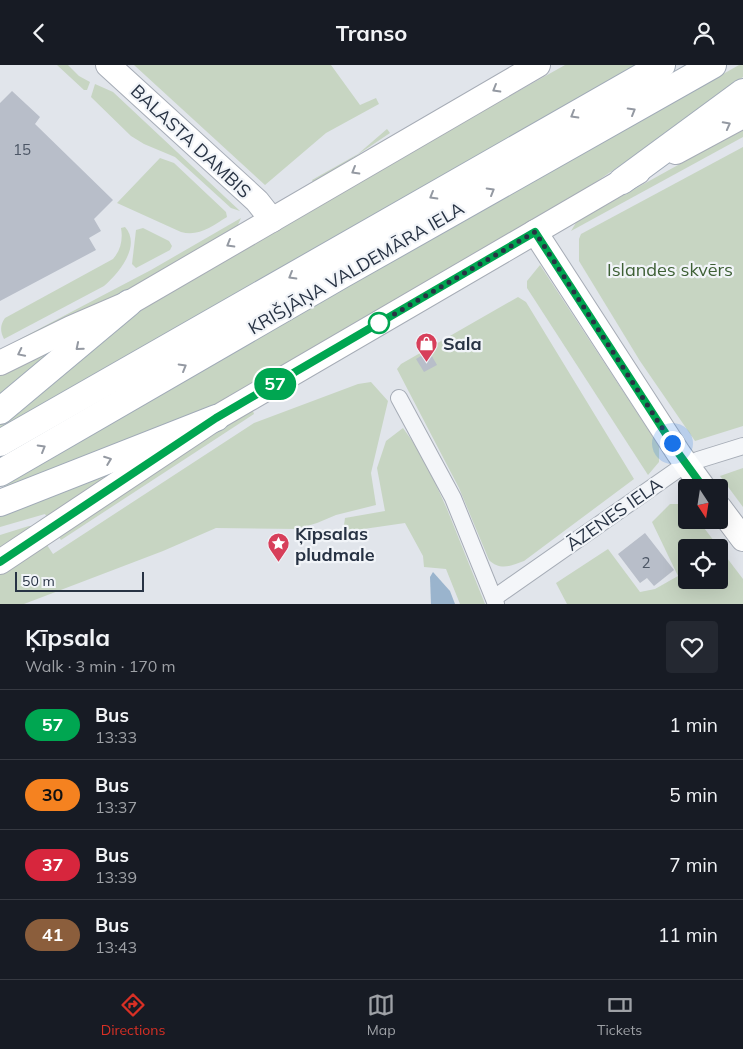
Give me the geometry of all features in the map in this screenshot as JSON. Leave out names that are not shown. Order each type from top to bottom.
[{"type":"main road","name":"KRIŠJĀŅA VALDEMĀRA IELA","points":[[0,443],[662,65]]},
{"type":"main road","name":"KRIŠJĀŅA VALDEMĀRA IELA","points":[[0,473],[342,275],[713,65]]},
{"type":"main road","points":[[622,181],[743,92]]},
{"type":"main road","points":[[0,411],[129,303]]},
{"type":"main road","points":[[0,503],[216,418]]},
{"type":"street","name":"BALASTA DAMBIS","points":[[108,65],[257,201],[272,220]]},
{"type":"street","points":[[0,363],[71,328],[129,303],[538,65]]},
{"type":"street","points":[[0,562],[216,418],[622,181],[743,116]]},
{"type":"street","points":[[535,232],[687,466],[698,479]]},
{"type":"street","points":[[399,398],[453,498],[495,601]]},
{"type":"street","name":"ĀZENES IELA","points":[[495,601],[677,470],[698,460],[743,446]]},
{"type":"street","points":[[728,519],[743,539]]},
{"type":"green space","points":[[57,65],[68,65],[79,76],[90,82],[87,90],[84,90]]},
{"type":"green space","points":[[134,65],[331,65],[360,105],[376,98],[379,104],[326,133],[265,185]]},
{"type":"green space","points":[[565,65],[639,65],[0,431],[0,423],[152,302],[406,154]]},
{"type":"green space","points":[[739,65],[743,65],[743,77],[643,150],[544,217],[200,415],[5,490],[3,487],[147,400]]},
{"type":"green space","points":[[95,84],[113,92],[240,211],[231,208],[175,157],[144,144],[131,136],[91,97]]},
{"type":"green space","points":[[387,129],[390,133],[314,184],[312,180],[358,154]]},
{"type":"green space","points":[[743,129],[743,137],[571,231],[577,221]]},
{"type":"green space","name":"Islandes skvērs","points":[[743,147],[743,426],[695,441],[640,361],[579,261],[579,239],[581,234]]},
{"type":"green space","points":[[160,158],[174,163],[226,212],[227,217],[205,230],[188,233],[181,232],[117,203]]},
{"type":"green space","points":[[241,218],[236,229],[153,278],[43,333],[18,340],[151,270]]},
{"type":"green space","points":[[125,227],[130,234],[130,251],[110,281],[104,286],[4,339],[1,328],[5,318],[113,259],[121,244],[121,228]]},
{"type":"green space","points":[[143,228],[169,241],[172,246],[170,250],[136,268],[132,264],[136,230]]},
{"type":"green space","points":[[540,265],[659,446],[659,462],[648,475],[527,288],[527,281]]},
{"type":"green space","points":[[518,297],[526,302],[634,479],[524,561],[510,566],[501,566],[489,560],[459,488],[397,369],[401,364]]},
{"type":"green space","points":[[75,335],[0,398],[0,374]]},
{"type":"green space","points":[[371,382],[388,401],[371,473],[376,505],[336,515],[297,529],[216,528],[163,551],[24,604],[0,604],[0,571],[45,542],[53,554],[254,423],[358,384]]},
{"type":"green space","points":[[253,411],[254,414],[61,540],[57,534],[237,417]]},
{"type":"green space","points":[[403,428],[423,456],[447,509],[485,604],[460,604],[446,569],[424,567],[423,556],[405,523],[343,532],[345,518],[385,511],[377,468],[386,441]]},
{"type":"green space","points":[[138,458],[49,521],[45,514],[0,527],[0,512]]},
{"type":"green space","points":[[743,468],[743,507],[728,487],[728,479],[722,479],[720,476]]},
{"type":"green space","points":[[670,504],[678,504],[678,529],[705,529],[713,539],[678,539],[678,576],[652,522]]},
{"type":"green space","points":[[33,526],[0,551],[0,535]]},
{"type":"green space","points":[[608,549],[640,592],[655,589],[678,576],[678,589],[728,589],[728,560],[743,579],[743,604],[567,604],[556,583]]},
{"type":"water","points":[[433,572],[450,591],[455,604],[431,604],[430,577]]},
{"type":"building","points":[[12,91],[40,117],[35,124],[113,200],[94,219],[101,231],[89,238],[96,250],[0,301],[0,103]]},
{"type":"building","name":"Sala","points":[[429,351],[437,365],[424,372],[416,359]]},
{"type":"building","points":[[645,533],[674,570],[654,586],[647,578],[640,583],[618,554]]},
{"type":"bus line","name":"57","points":[[0,562],[216,418],[535,232],[697,479]]},
{"type":"place","name":"Sala","points":[[427,362]]},
{"type":"place","name":"Ķīpsalas pludmale","points":[[279,562]]},
{"type":"route","points":[[379,323],[535,232],[672,443]]}]
